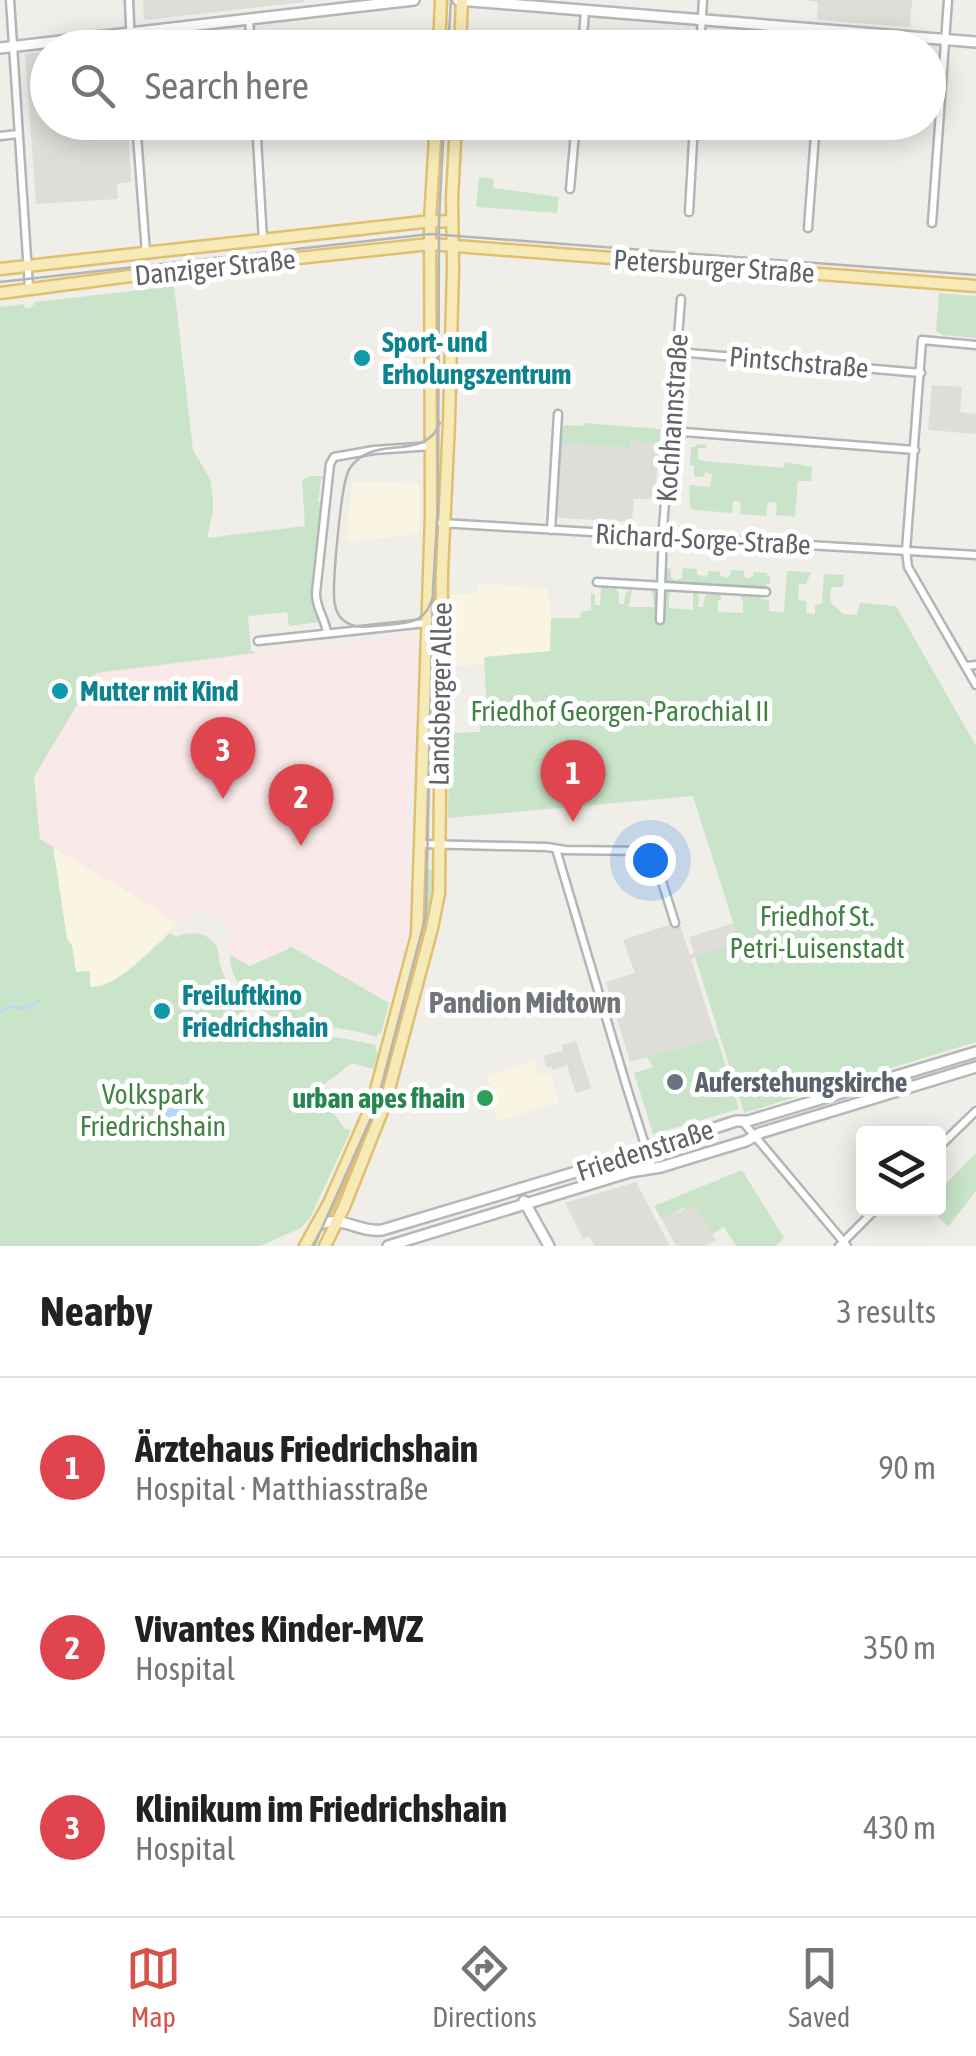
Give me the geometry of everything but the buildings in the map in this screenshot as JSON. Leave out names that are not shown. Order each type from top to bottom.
[{"type":"main road","points":[[440,30],[441,0]]},
{"type":"main road","points":[[460,0],[460,30]]},
{"type":"main road","name":"Landsberger Allee","points":[[310,1236],[338,1186],[377,1088],[417,935],[428,623],[430,221],[435,140]]},
{"type":"main road","name":"Landsberger Allee","points":[[325,1246],[383,1110],[438,892],[440,648],[450,422],[455,140]]},
{"type":"main road","name":"Danziger Straße","points":[[0,269],[452,220]]},
{"type":"main road","name":"Danziger Straße","points":[[0,293],[220,266],[430,244],[453,245]]},
{"type":"main road","name":"Petersburger Straße","points":[[453,245],[976,286]]},
{"type":"street","points":[[10,0],[29,290]]},
{"type":"street","points":[[129,0],[130,30]]},
{"type":"street","points":[[148,30],[414,0]]},
{"type":"street","points":[[460,0],[824,30]]},
{"type":"street","points":[[701,30],[703,0]]},
{"type":"street","points":[[948,0],[946,40],[976,42]]},
{"type":"street","points":[[583,30],[584,12]]},
{"type":"street","points":[[249,19],[250,30]]},
{"type":"street","points":[[0,48],[30,44]]},
{"type":"street","points":[[0,136],[18,134]]},
{"type":"street","points":[[137,140],[146,253]]},
{"type":"street","points":[[257,140],[264,240]]},
{"type":"street","points":[[570,189],[574,140]]},
{"type":"street","points":[[689,212],[693,140]]},
{"type":"street","points":[[808,228],[815,140]]},
{"type":"street","points":[[932,222],[938,140]]},
{"type":"street","name":"Kochhannstraße","points":[[660,620],[681,299]]},
{"type":"street","points":[[976,345],[922,340],[906,551],[908,567],[976,685]]},
{"type":"street","name":"Pintschstraße","points":[[677,352],[921,373]]},
{"type":"street","points":[[551,530],[558,414]]},
{"type":"street","points":[[671,431],[915,450]]},
{"type":"street","points":[[327,632],[316,607],[316,592],[330,464],[334,457],[428,446]]},
{"type":"street","name":"Richard-Sorge-Straße","points":[[430,522],[976,554]]},
{"type":"street","points":[[597,582],[766,592]]},
{"type":"street","points":[[258,641],[428,623]]},
{"type":"street","points":[[966,666],[976,665]]},
{"type":"street","points":[[419,844],[652,852],[675,923]]},
{"type":"street","points":[[556,849],[652,1166]]},
{"type":"street","name":"Friedenstraße","points":[[310,1236],[330,1220],[369,1231],[382,1230],[976,1052]]},
{"type":"street","name":"Friedenstraße","points":[[388,1246],[652,1166],[661,1167],[976,1067]]},
{"type":"street","points":[[946,1140],[976,1111]]},
{"type":"street","points":[[743,1122],[843,1245],[870,1216]]},
{"type":"street","points":[[518,1190],[549,1246]]},
{"type":"shaded area","points":[[143,0],[304,0],[305,2],[146,20]]},
{"type":"shaded area","points":[[805,0],[912,0],[910,27],[817,20],[818,2]]},
{"type":"shaded area","points":[[25,54],[30,54],[30,122]]},
{"type":"shaded area","points":[[31,140],[129,140],[131,182],[117,184],[118,199],[36,204]]},
{"type":"shaded area","points":[[932,385],[962,387],[960,412],[976,414],[976,434],[928,430]]},
{"type":"shaded area","points":[[629,441],[659,443],[655,499],[634,499],[632,522],[559,518],[556,513],[561,443],[628,448]]},
{"type":"shaded area","points":[[353,482],[419,483],[419,534],[348,542]]},
{"type":"shaded area","points":[[478,583],[547,589],[551,651],[485,657],[485,664],[451,666],[451,595],[476,593]]},
{"type":"shaded area","points":[[416,634],[407,931],[389,1003],[288,949],[249,966],[230,955],[228,945],[237,929],[198,907],[189,921],[177,924],[40,840],[34,777],[96,672]]},
{"type":"shaded area","points":[[53,847],[177,924],[124,974],[98,987],[90,987],[91,974],[76,972]]},
{"type":"shaded area","points":[[734,923],[740,942],[691,959],[716,1038],[630,1062],[606,982],[635,973],[623,940],[680,925],[690,955],[694,953],[689,937]]},
{"type":"shaded area","points":[[576,1041],[591,1088],[576,1093],[567,1065],[553,1070],[546,1067],[543,1056],[563,1051],[562,1045]]},
{"type":"shaded area","points":[[534,1061],[539,1076],[550,1073],[559,1102],[498,1121],[487,1075]]},
{"type":"shaded area","points":[[636,1182],[670,1246],[595,1246],[589,1236],[583,1239],[565,1203]]},
{"type":"shaded area","points":[[696,1204],[716,1240],[705,1246],[676,1246],[662,1220]]},
{"type":"green space","points":[[479,177],[494,179],[493,188],[559,197],[557,213],[476,207]]},
{"type":"green space","name":"Volkspark Friedrichshain","points":[[174,286],[193,450],[210,479],[213,500],[207,538],[305,526],[302,480],[326,476],[321,479],[318,502],[324,503],[313,598],[320,622],[289,626],[287,612],[248,616],[251,650],[256,653],[96,673],[34,777],[40,839],[53,847],[67,938],[76,972],[90,971],[90,987],[122,975],[170,933],[177,937],[199,934],[214,943],[232,993],[255,1019],[288,1031],[375,1045],[378,1056],[373,1069],[352,1063],[317,1090],[345,1129],[351,1130],[310,1218],[301,1228],[260,1246],[0,1246],[0,307],[24,304],[30,308],[36,302]]},
{"type":"green space","points":[[939,293],[976,296],[976,338],[936,331]]},
{"type":"green space","points":[[584,423],[661,429],[659,443],[630,441],[629,448],[561,443],[562,427]]},
{"type":"green space","points":[[707,445],[698,448],[698,459],[704,461],[784,468],[785,462],[812,467],[811,481],[798,481],[795,517],[776,515],[777,503],[768,502],[766,516],[740,514],[741,502],[733,501],[732,513],[694,510],[690,506],[689,485],[710,487],[712,474],[694,476],[691,447]]},
{"type":"green space","points":[[667,568],[676,580],[682,578],[683,568],[697,569],[697,574],[704,577],[708,571],[720,572],[727,578],[731,570],[744,571],[747,579],[753,572],[767,573],[770,584],[767,588],[669,583]]},
{"type":"green space","name":"Friedhof Georgen-Parochial II","points":[[787,571],[811,572],[806,584],[799,584],[798,600],[807,601],[806,613],[815,614],[815,605],[822,604],[824,574],[844,575],[843,587],[831,587],[830,602],[843,614],[857,615],[860,603],[896,606],[976,746],[976,1042],[744,1113],[695,957],[739,941],[693,796],[448,818],[449,733],[480,732],[479,715],[487,714],[484,657],[550,651],[551,618],[580,618],[581,612],[592,610],[591,594],[595,594],[595,605],[600,605],[604,586],[614,587],[619,593],[619,604],[624,604],[625,594],[632,588],[629,607],[654,607],[652,589],[658,589],[658,620],[664,620],[666,589],[672,590],[669,608],[693,610],[696,591],[698,607],[703,607],[709,592],[721,592],[718,612],[743,613],[741,593],[762,594],[761,599],[769,600],[769,611],[784,612]]},
{"type":"green space","points":[[427,866],[427,870],[433,870],[430,920],[384,1099],[342,1203],[335,1200],[373,1109],[419,939],[423,867]]},
{"type":"green space","name":"Volkspark Friedrichshain","points":[[290,946],[389,1003],[377,1037],[278,1018],[247,998],[234,974],[230,955],[250,966]]},
{"type":"green space","points":[[717,1038],[739,1109],[653,1134],[634,1073],[653,1067],[647,1057]]},
{"type":"green space","points":[[976,1153],[976,1191],[948,1227],[938,1216],[946,1216],[946,1184]]},
{"type":"green space","points":[[742,1170],[784,1238],[776,1246],[736,1246],[724,1227],[712,1234],[695,1205],[662,1220],[654,1206]]},
{"type":"water","points":[[170,1088],[185,1090],[194,1097],[193,1108],[183,1113],[176,1132],[160,1126],[154,1100],[157,1093]]},
{"type":"waterway","points":[[0,1011],[11,1006],[25,1008],[38,1001]]},
{"type":"tram line","points":[[449,30],[451,0]]},
{"type":"tram line","points":[[314,1246],[376,1107],[426,915],[443,140]]},
{"type":"tram line","points":[[0,282],[430,234],[976,275]]},
{"type":"tram line","points":[[433,596],[426,612],[416,620],[355,626],[337,612],[334,580],[342,500],[350,468],[365,454],[424,441],[440,423]]},
{"type":"place","name":"Sport- und Erholungszentrum","points":[[362,358]]},
{"type":"place","name":"Mutter mit Kind","points":[[60,691]]},
{"type":"place","name":"Klinikum im Friedrichshain","points":[[223,799]]},
{"type":"place","name":"Ärztehaus Friedrichshain","points":[[573,822]]},
{"type":"place","name":"Vivantes Kinder-MVZ","points":[[301,846]]},
{"type":"place","name":"Freiluftkino Friedrichshain","points":[[162,1011]]},
{"type":"place","name":"Auferstehungskirche","points":[[675,1082]]},
{"type":"place","name":"urban apes fhain","points":[[485,1098]]},
{"type":"district","name":"Pandion Midtown","points":[[525,1002]]},
{"type":"park label","name":"Friedhof St. Petri-Luisenstadt","points":[[817,932]]}]
